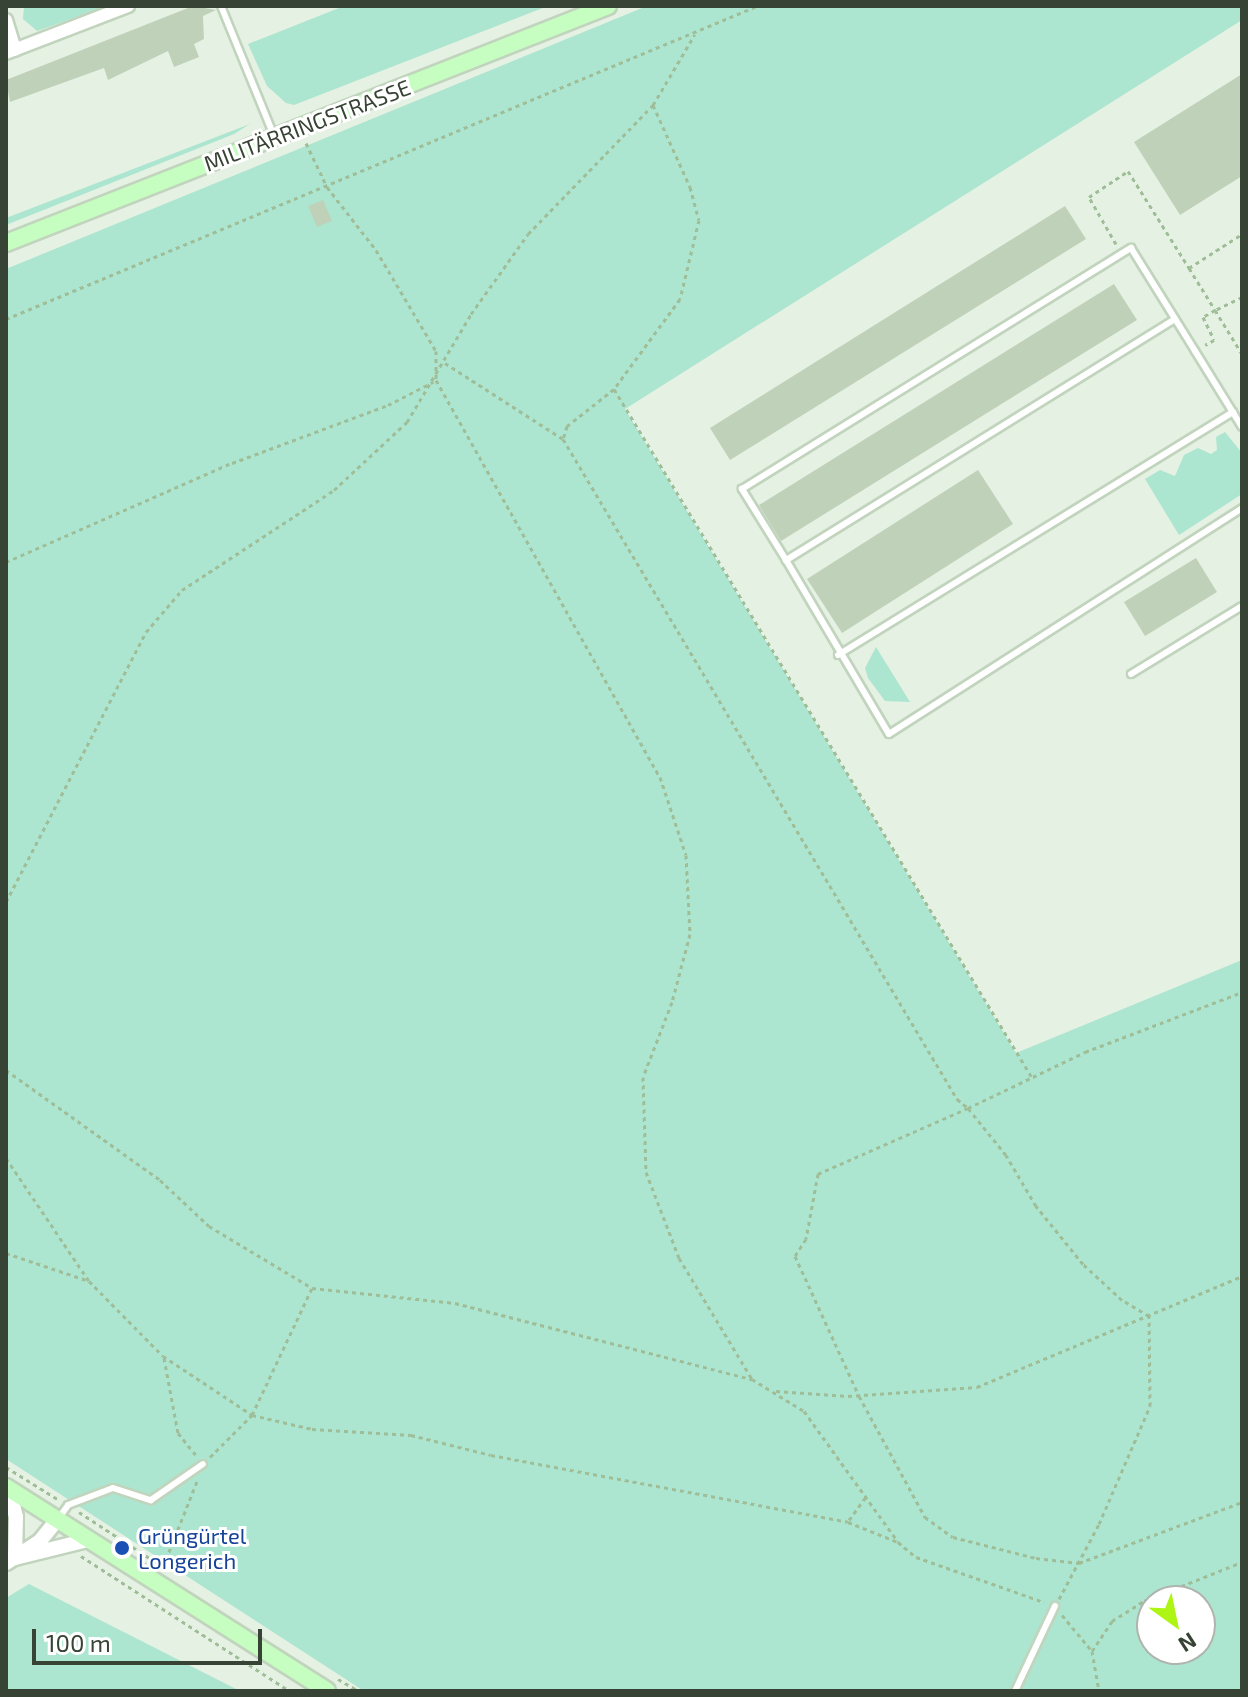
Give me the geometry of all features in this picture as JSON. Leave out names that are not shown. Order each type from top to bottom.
[{"type":"main road","name":"MILITÄRRINGSTRASSE","points":[[6,243],[608,6]]},
{"type":"main road","points":[[8,1488],[327,1691]]},
{"type":"street","points":[[6,20],[10,51],[128,6]]},
{"type":"street","points":[[8,1488],[16,1517],[10,1560]]},
{"type":"street","points":[[10,1560],[57,1520]]},
{"type":"street","points":[[10,1560],[88,1540]]},
{"type":"lane","points":[[221,6],[282,134]]},
{"type":"lane","points":[[1242,427],[1131,248],[742,489],[786,560],[838,655],[889,734],[1242,508]]},
{"type":"lane","points":[[786,560],[1175,319]]},
{"type":"lane","points":[[838,655],[1233,412]]},
{"type":"lane","points":[[1131,674],[1242,606]]},
{"type":"lane","points":[[57,1520],[68,1505],[113,1488],[151,1500],[203,1464]]},
{"type":"lane","points":[[1015,1691],[1055,1606]]},
{"type":"path","points":[[6,319],[757,6]]},
{"type":"path","points":[[6,902],[146,632],[182,590],[366,466],[407,422],[436,380],[471,314],[528,234],[653,105],[695,34]]},
{"type":"path","points":[[563,439],[567,426],[614,389],[680,299],[699,220],[690,187],[653,105]]},
{"type":"path","points":[[282,134],[294,142],[308,143],[327,187],[376,250],[436,351],[436,380],[660,777],[686,855],[690,934],[672,1002],[643,1077],[646,1172],[679,1258],[752,1379]]},
{"type":"path","points":[[1122,254],[1089,197],[1128,171],[1242,354]]},
{"type":"path","points":[[1189,268],[1242,234]]},
{"type":"path","points":[[1195,351],[1214,340],[1203,317],[1242,297]]},
{"type":"path","points":[[445,363],[563,439],[957,1099],[1006,1155],[1036,1206],[1083,1264],[1122,1300],[1149,1316]]},
{"type":"path","points":[[6,562],[232,463],[388,405],[436,380]]},
{"type":"path","points":[[614,389],[1032,1077]]},
{"type":"path","points":[[1242,992],[1032,1077],[818,1174],[806,1239],[795,1256],[859,1396],[925,1517],[953,1537],[1036,1558],[1079,1563],[1242,1502]]},
{"type":"path","points":[[6,1070],[160,1180],[209,1226],[312,1288],[455,1303],[752,1379],[772,1390],[804,1411],[898,1542],[916,1557],[1055,1606],[1092,1651],[1099,1691]]},
{"type":"path","points":[[6,1158],[89,1281],[163,1356],[252,1415],[312,1429],[411,1435],[491,1455],[848,1522],[898,1542]]},
{"type":"path","points":[[6,1253],[89,1281]]},
{"type":"path","points":[[772,1390],[859,1396],[977,1387],[1242,1276]]},
{"type":"path","points":[[156,1581],[203,1464],[252,1415],[312,1288]]},
{"type":"path","points":[[1055,1606],[1079,1563],[1150,1406],[1149,1316]]},
{"type":"path","points":[[163,1356],[178,1433],[203,1464]]},
{"type":"path","points":[[848,1522],[866,1497]]},
{"type":"path","points":[[63,1544],[290,1691]]},
{"type":"path","points":[[1092,1651],[1112,1621],[1144,1601],[1242,1562]]},
{"type":"green space","points":[[24,6],[107,6],[37,31],[23,19]]},
{"type":"green space","points":[[344,6],[548,6],[294,105],[286,103],[267,86],[248,44]]},
{"type":"green space","points":[[647,6],[1242,6],[1242,20],[625,409],[1016,1053],[1242,960],[1242,1691],[364,1691],[6,1459],[6,269]]},
{"type":"green space","points":[[250,124],[234,134],[6,225],[6,218]]},
{"type":"green space","points":[[1225,432],[1242,453],[1242,494],[1179,535],[1145,479],[1160,470],[1175,476],[1184,455],[1198,448],[1211,454],[1217,450],[1216,437]]},
{"type":"green space","points":[[876,647],[910,702],[885,701],[868,678],[865,668]]},
{"type":"green space","points":[[29,1584],[240,1691],[6,1691],[6,1598]]},
{"type":"building","points":[[193,6],[216,10],[203,16],[204,39],[194,44],[199,57],[174,67],[168,51],[108,80],[104,68],[10,102],[6,80]]},
{"type":"building","points":[[1242,74],[1242,176],[1180,215],[1134,142]]},
{"type":"building","points":[[323,200],[332,221],[317,227],[308,206]]},
{"type":"building","points":[[1065,206],[1086,239],[730,460],[710,428]]},
{"type":"building","points":[[1114,284],[1137,320],[781,541],[759,505]]},
{"type":"building","points":[[978,470],[1013,524],[842,633],[807,579]]},
{"type":"building","points":[[1196,558],[1217,592],[1145,636],[1124,602]]},
{"type":"place","name":"Grüngürtel Longerich","points":[[122,1548]]}]
